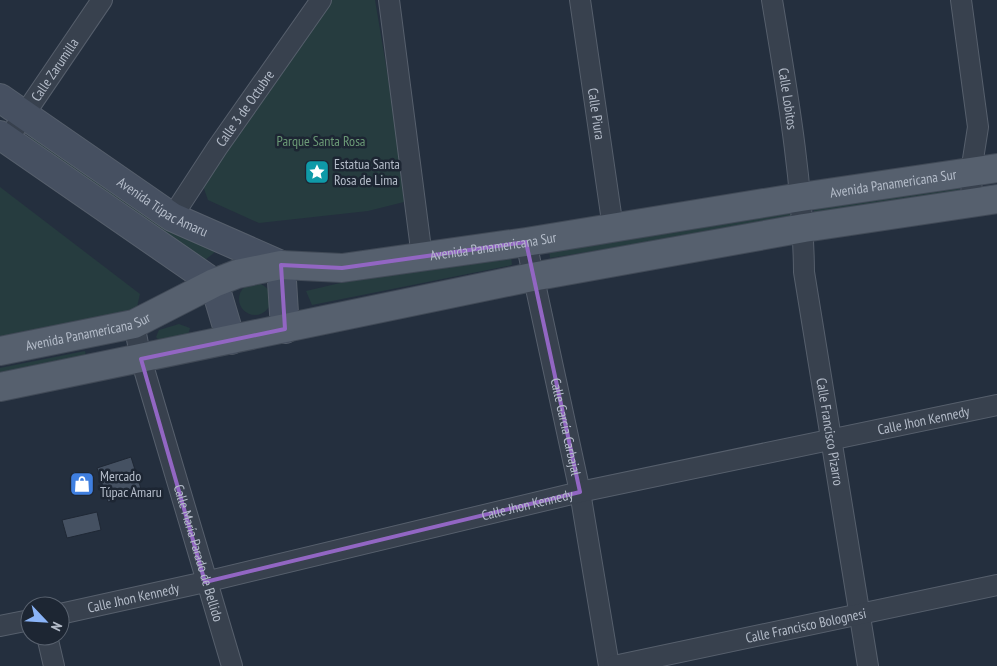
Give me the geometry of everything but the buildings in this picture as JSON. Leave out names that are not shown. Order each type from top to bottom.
[{"type":"main road","name":"Avenida Panamericana Sur","points":[[0,352],[134,324],[214,283],[237,274],[281,265],[342,268],[526,242],[801,197],[984,170]]},
{"type":"main road","points":[[0,387],[141,360],[532,277],[804,228],[985,202]]},
{"type":"street","name":"Calle Zarumilla","points":[[3,137],[24,114],[102,0]]},
{"type":"street","name":"Calle 3 de Octubre","points":[[172,216],[217,148],[321,0]]},
{"type":"street","points":[[389,0],[422,256]]},
{"type":"street","name":"Calle Piura","points":[[580,0],[613,228]]},
{"type":"street","name":"Calle Lobitos","points":[[772,0],[797,151],[801,197]]},
{"type":"street","points":[[961,0],[984,170],[985,202]]},
{"type":"street","name":"Avenida Túpac Amaru","points":[[0,98],[172,216],[281,265]]},
{"type":"street","points":[[3,137],[214,283],[231,340]]},
{"type":"street","name":"Calle Francisco Pizarro","points":[[801,197],[804,228],[804,272],[868,666]]},
{"type":"street","name":"Calle García Carbajal","points":[[526,242],[532,277],[580,492],[608,666]]},
{"type":"street","points":[[281,265],[286,329]]},
{"type":"street","name":"Calle María Parado de Bellido","points":[[134,324],[141,360],[205,582],[232,666]]},
{"type":"street","name":"Calle Jhon Kennedy","points":[[70,612],[205,582],[580,492],[997,405]]},
{"type":"street","name":"Calle Francisco Bolognesi","points":[[614,666],[859,616],[997,585]]},
{"type":"street","points":[[0,626],[20,622]]},
{"type":"street","points":[[49,646],[54,666]]},
{"type":"highlighted area","points":[[526,242],[580,492],[205,582],[141,359],[285,329],[281,265],[342,268]]},
{"type":"green space","name":"Parque Santa Rosa","points":[[328,0],[375,0],[396,125],[404,202],[368,211],[259,223],[208,200],[202,183]]},
{"type":"green space","points":[[37,129],[215,252],[205,260],[27,142]]},
{"type":"green space","points":[[959,185],[960,192],[814,215],[814,206]]},
{"type":"green space","points":[[0,187],[140,294],[136,311],[0,342]]},
{"type":"green space","points":[[790,210],[792,219],[550,258],[549,250]]},
{"type":"green space","points":[[511,256],[512,265],[312,305],[306,291],[340,283]]},
{"type":"green space","points":[[255,283],[261,284],[266,288],[270,293],[270,305],[266,310],[261,314],[255,315],[249,314],[244,310],[240,305],[239,299],[240,293],[244,288],[249,284]]},
{"type":"green space","points":[[179,324],[190,328],[187,338],[163,345],[156,337],[159,330]]},
{"type":"green space","points":[[85,351],[88,363],[0,381],[0,368]]},
{"type":"place","name":"Estatua Santa Rosa de Lima","points":[[317,172]]},
{"type":"place","name":"Mercado Túpac Amaru","points":[[82,484]]}]
